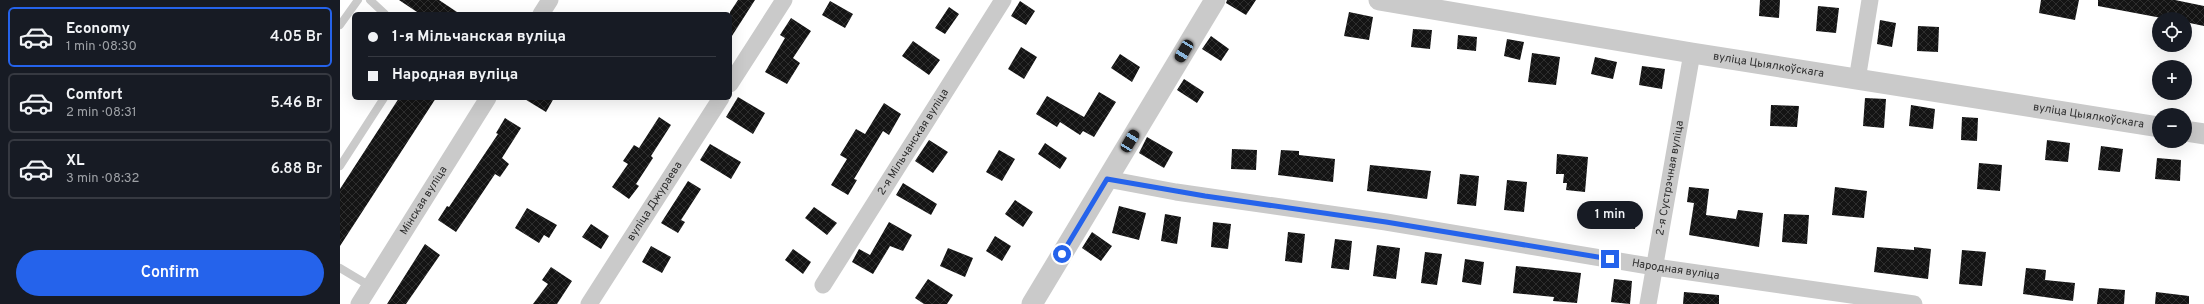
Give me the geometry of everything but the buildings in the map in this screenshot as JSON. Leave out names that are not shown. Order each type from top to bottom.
[{"type":"street","points":[[542,12],[550,0]]},
{"type":"street","points":[[732,81],[784,0]]},
{"type":"street","name":"2-я Мільчанская вуліца","points":[[823,285],[1003,0]]},
{"type":"street","points":[[1032,304],[1215,0]]},
{"type":"street","name":"вуліца Цыялкоўскага","points":[[1379,0],[1857,80],[2152,126]]},
{"type":"street","points":[[1857,80],[1870,0]]},
{"type":"street","name":"2-я Сустрэчная вуліца","points":[[1648,304],[1692,53]]},
{"type":"street","name":"Мінская вуліца","points":[[359,304],[487,100]]},
{"type":"street","name":"вуліца Джураева","points":[[589,304],[720,100]]},
{"type":"street","points":[[2192,132],[2204,134]]},
{"type":"street","name":"Народная вуліца","points":[[1107,179],[1212,197],[1386,222],[1654,267],[1914,304]]},
{"type":"lane","points":[[340,25],[358,0]]},
{"type":"lane","points":[[370,0],[383,12]]},
{"type":"lane","points":[[340,166],[383,100]]},
{"type":"lane","points":[[340,268],[370,286]]},
{"type":"route","points":[[1062,254],[1107,179],[1176,192],[1386,222],[1610,259]]}]
